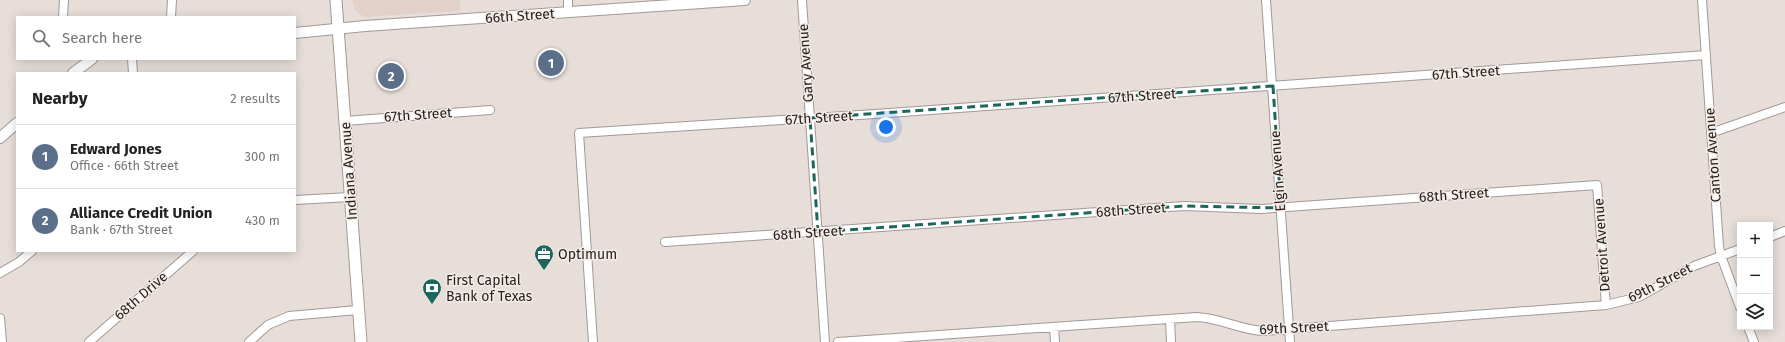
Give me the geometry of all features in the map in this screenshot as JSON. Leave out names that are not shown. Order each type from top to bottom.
[{"type":"main road","name":"Indiana Avenue","points":[[336,0],[361,342]]},
{"type":"street","points":[[63,16],[64,0]]},
{"type":"street","points":[[171,16],[172,0]]},
{"type":"street","points":[[568,0],[568,12]]},
{"type":"street","name":"66th Street","points":[[296,33],[745,0]]},
{"type":"street","name":"Gary Avenue","points":[[802,0],[825,342]]},
{"type":"street","name":"Elgin Avenue","points":[[1266,0],[1290,342]]},
{"type":"street","name":"Canton Avenue","points":[[1702,0],[1721,256],[1737,298]]},
{"type":"street","name":"67th Street","points":[[593,342],[579,133],[1706,55]]},
{"type":"street","points":[[132,60],[133,72]]},
{"type":"street","points":[[74,72],[85,61]]},
{"type":"street","points":[[1711,133],[1785,107]]},
{"type":"street","name":"67th Street","points":[[345,121],[490,110]]},
{"type":"street","points":[[0,138],[16,124]]},
{"type":"street","name":"68th Street","points":[[665,242],[1184,206],[1248,209],[1281,208],[1597,185]]},
{"type":"street","name":"Detroit Avenue","points":[[1597,185],[1606,306]]},
{"type":"street","points":[[296,200],[350,197]]},
{"type":"street","points":[[1773,236],[1785,231]]},
{"type":"street","name":"69th Street","points":[[838,342],[939,339],[1054,327],[1204,317],[1252,330],[1290,329],[1606,306],[1639,297],[1694,266],[1737,250]]},
{"type":"street","points":[[0,273],[19,262],[31,252]]},
{"type":"street","name":"68th Drive","points":[[88,342],[192,252]]},
{"type":"street","points":[[249,342],[268,325],[289,316],[358,310]]},
{"type":"street","points":[[0,318],[2,342]]},
{"type":"street","points":[[1170,319],[1171,342]]},
{"type":"street","points":[[1054,327],[1055,342]]},
{"type":"street","points":[[1749,330],[1754,342]]},
{"type":"highlighted area","points":[[1273,86],[1281,208],[1184,206],[818,232],[810,118]]},
{"type":"shaded area","points":[[352,0],[460,0],[460,11],[364,17],[355,10]]},
{"type":"place","name":"Edward Jones","points":[[551,63]]},
{"type":"place","name":"Alliance Credit Union","points":[[391,76]]},
{"type":"place","name":"Optimum","points":[[544,271]]},
{"type":"place","name":"First Capital Bank of Texas","points":[[432,305]]}]
